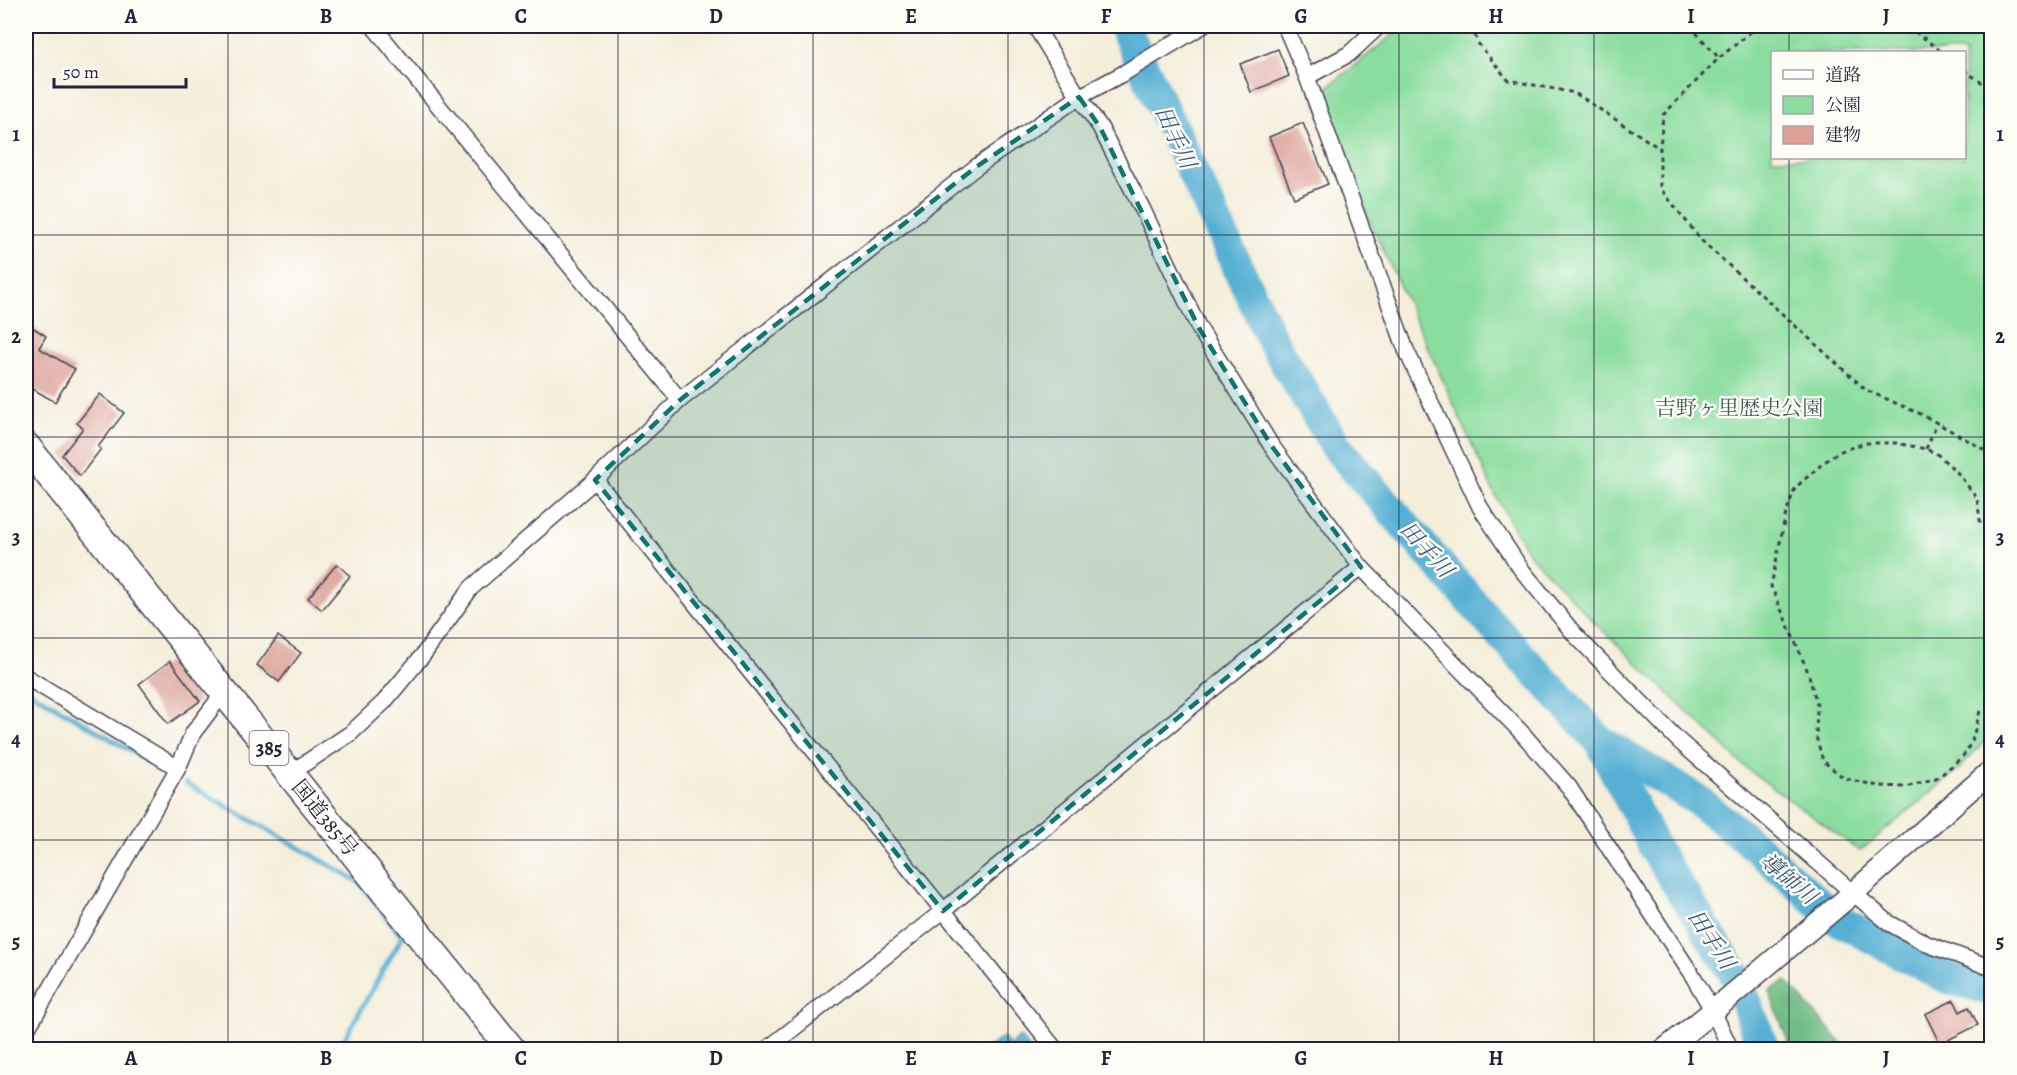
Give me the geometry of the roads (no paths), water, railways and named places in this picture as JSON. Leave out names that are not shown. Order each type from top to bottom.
[{"type":"highway","name":"国道385号","points":[[26,446],[512,1050]]},
{"type":"street","points":[[372,26],[680,400]]},
{"type":"street","points":[[1035,26],[1100,127],[1143,210],[1199,328],[1271,445],[1361,567],[1522,733],[1569,787],[1694,978],[1713,1011],[1731,1050]]},
{"type":"street","points":[[295,780],[301,766],[351,733],[384,702],[423,655],[471,588],[595,480],[680,400],[976,167],[1079,97],[1202,26]]},
{"type":"street","points":[[1285,26],[1307,77],[1406,350],[1480,507],[1521,569],[1576,636],[1679,741],[1853,893],[1889,923],[1927,944],[1992,968]]},
{"type":"street","points":[[1307,77],[1349,54],[1379,26]]},
{"type":"street","points":[[595,480],[1056,1050]]},
{"type":"street","points":[[766,1050],[943,911],[1361,567]]},
{"type":"street","points":[[26,677],[178,768]]},
{"type":"street","points":[[28,1021],[178,768],[193,734],[224,692]]},
{"type":"street","points":[[1664,1050],[1853,893],[1992,770]]},
{"type":"water","points":[[1003,1037],[1010,1045],[1020,1037],[1030,1049],[987,1049]]},
{"type":"waterway","name":"田手川","points":[[1124,26],[1273,342],[1337,448],[1491,624],[1600,741],[1656,851],[1736,976],[1764,1050]]},
{"type":"waterway","points":[[26,689],[165,771]]},
{"type":"waterway","name":"導師川","points":[[1600,741],[1696,799],[1751,843],[1838,920],[1945,977],[1992,990]]},
{"type":"waterway","points":[[186,783],[359,882],[402,937],[338,1050]]},
{"type":"park label","name":"吉野ヶ里歴史公園","points":[[1739,408]]}]
